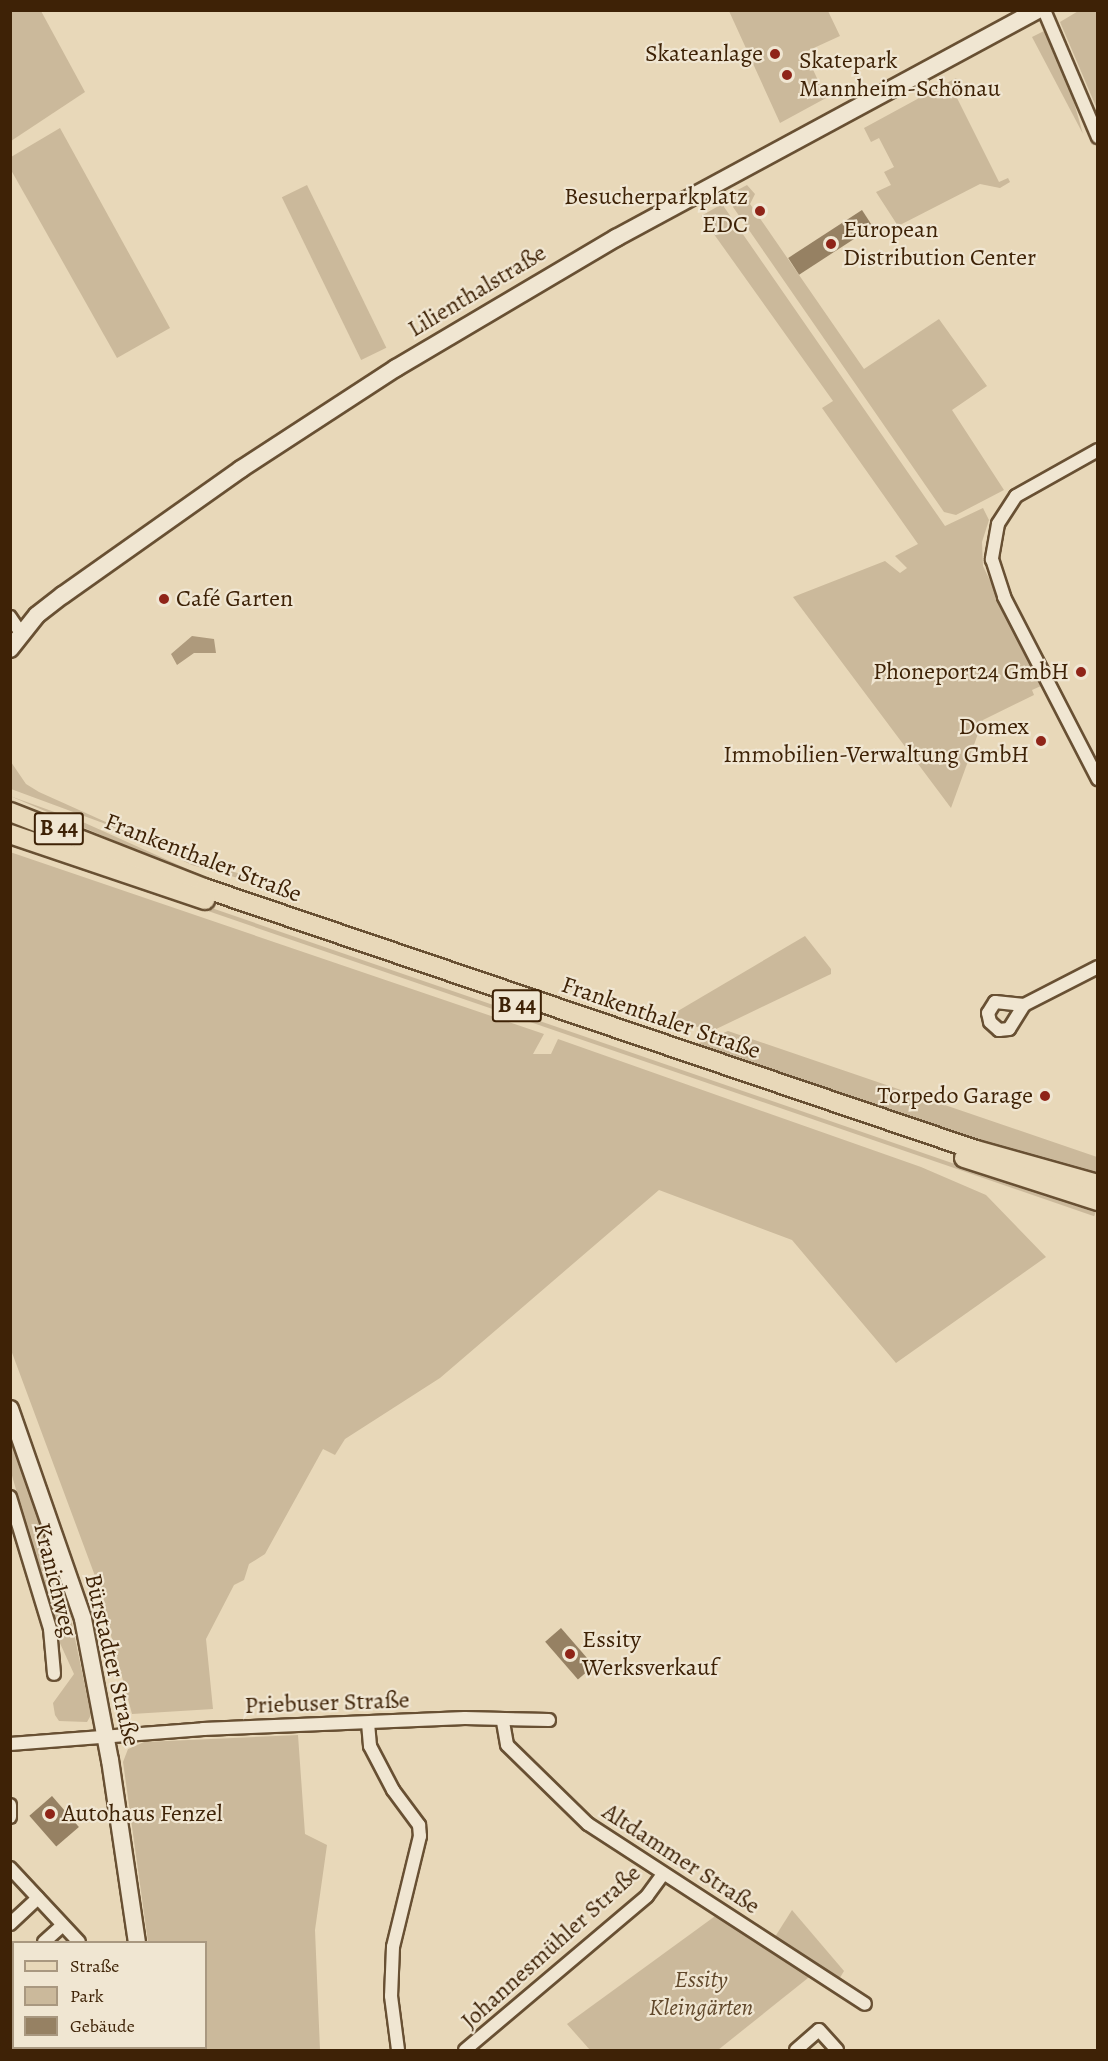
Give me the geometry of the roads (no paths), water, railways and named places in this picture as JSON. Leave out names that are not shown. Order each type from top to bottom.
[{"type":"main road","name":"Frankenthaler Straße","points":[[10,812],[215,891],[966,1146],[1098,1184]]},
{"type":"main road","name":"Frankenthaler Straße","points":[[10,834],[1098,1201]]},
{"type":"street","name":"Lilienthalstraße","points":[[10,649],[37,615],[241,469],[516,295],[1038,10]]},
{"type":"street","points":[[1044,10],[1098,137]]},
{"type":"street","points":[[1098,450],[1017,496],[998,524],[992,559],[1005,597],[1098,779]]},
{"type":"street","points":[[10,617],[22,635]]},
{"type":"street","points":[[1024,1005],[1098,967]]},
{"type":"street","name":"Bürstadter Straße","points":[[10,1409],[83,1619],[106,1734],[135,1938]]},
{"type":"street","name":"Kranichweg","points":[[10,1497],[50,1629],[54,1674]]},
{"type":"street","name":"Priebuser Straße","points":[[10,1744],[106,1734],[465,1718],[502,1722],[549,1720]]},
{"type":"street","name":"Altdammer Straße","points":[[502,1722],[507,1745],[555,1795],[663,1874],[865,2004]]},
{"type":"street","points":[[368,1723],[370,1746],[393,1790],[419,1825],[420,1836],[393,1947],[391,1996],[398,2050]]},
{"type":"street","points":[[10,1805],[10,1817]]},
{"type":"street","points":[[12,1872],[78,1941]]},
{"type":"street","name":"Johannesmühler Straße","points":[[465,2050],[647,1896],[663,1874]]},
{"type":"street","points":[[10,1924],[38,1898]]},
{"type":"street","points":[[45,1941],[63,1925]]},
{"type":"street","points":[[796,2050],[819,2030],[837,2050]]},
{"type":"place","name":"Skateanlage","points":[[775,54]]},
{"type":"place","name":"Skatepark Mannheim-Schönau","points":[[787,75]]},
{"type":"place","name":"Besucherparkplatz EDC","points":[[760,211]]},
{"type":"place","name":"European Distribution Center","points":[[831,244]]},
{"type":"place","name":"Café Garten","points":[[164,599]]},
{"type":"place","name":"Phoneport24 GmbH","points":[[1081,672]]},
{"type":"place","name":"Domex Immobilien-Verwaltung GmbH","points":[[1041,741]]},
{"type":"place","name":"Torpedo Garage","points":[[1045,1096]]},
{"type":"place","name":"Essity Werksverkauf","points":[[570,1654]]},
{"type":"place","name":"Autohaus Fenzel","points":[[50,1814]]},
{"type":"park label","name":"Essity Kleingärten","points":[[701,1994]]}]
